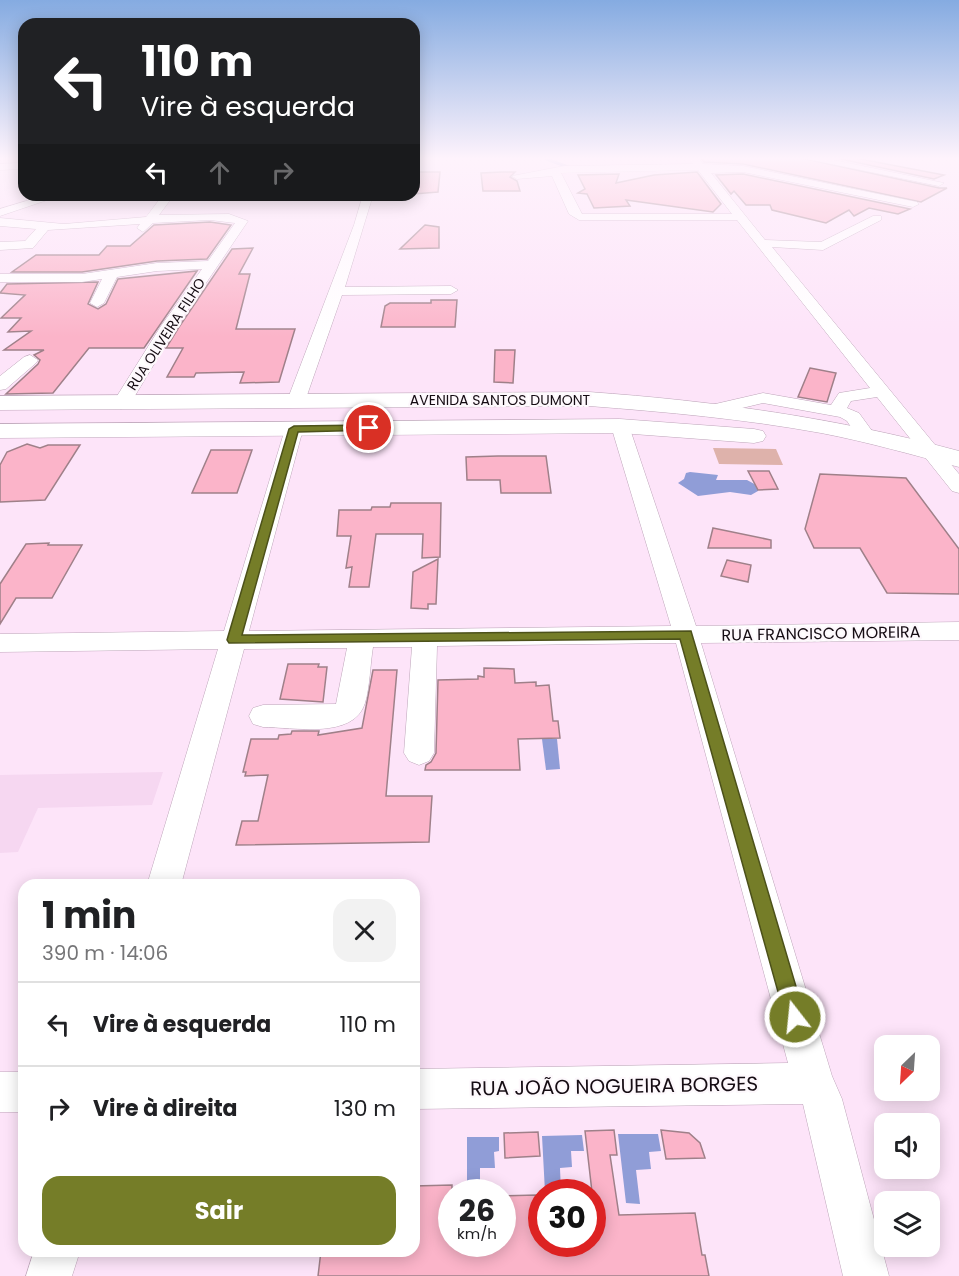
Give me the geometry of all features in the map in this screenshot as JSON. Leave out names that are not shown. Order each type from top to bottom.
[{"type":"main road","name":"AVENIDA SANTOS DUMONT","points":[[0,403],[128,404],[589,399],[862,420],[927,450],[956,474]]},
{"type":"main road","points":[[159,430],[175,403]]},
{"type":"main road","points":[[120,430],[128,404]]},
{"type":"main road","name":"AVENIDA SANTOS DUMONT","points":[[0,431],[620,426],[740,434],[806,443],[956,474]]},
{"type":"street","points":[[0,222],[130,232],[142,229],[151,218]]},
{"type":"street","name":"RUA OLIVEIRA FILHO","points":[[73,228],[212,218]]},
{"type":"street","name":"RUA OLIVEIRA FILHO","points":[[128,404],[210,265],[242,221],[225,218]]},
{"type":"street","points":[[296,401],[360,218]]},
{"type":"street","points":[[738,218],[927,450]]},
{"type":"street","points":[[760,243],[823,246],[877,218]]},
{"type":"street","points":[[0,246],[29,245],[44,227]]},
{"type":"street","name":"RUA OLIVEIRA FILHO","points":[[0,278],[82,278],[157,267],[210,265]]},
{"type":"street","points":[[97,303],[111,275]]},
{"type":"street","points":[[335,291],[451,290]]},
{"type":"street","points":[[0,385],[30,360]]},
{"type":"street","points":[[862,420],[845,397],[881,392]]},
{"type":"street","points":[[717,409],[763,398],[862,420],[903,420]]},
{"type":"street","points":[[620,426],[686,634],[814,1084],[824,1106],[866,1276]]},
{"type":"street","points":[[166,879],[294,429]]},
{"type":"street","name":"RUA FRANCISCO MOREIRA","points":[[0,643],[959,631]]},
{"type":"street","points":[[419,753],[425,637]]},
{"type":"street","points":[[263,716],[335,717],[346,712],[351,704],[360,638]]},
{"type":"street","name":"RUA JOÃO NOGUEIRA BORGES","points":[[420,1089],[706,1086],[775,1082],[814,1084]]},
{"type":"street","points":[[0,1092],[18,1092]]},
{"type":"street","points":[[49,1276],[55,1257]]},
{"type":"shaded area","points":[[713,448],[776,449],[783,465],[719,464]]},
{"type":"shaded area","points":[[163,772],[152,805],[38,808],[18,852],[0,853],[0,775]]},
{"type":"water","points":[[686,473],[718,475],[716,480],[747,480],[758,486],[758,491],[751,495],[730,492],[698,496],[678,483],[684,479]]},
{"type":"water","points":[[542,739],[557,739],[560,769],[546,770]]},
{"type":"water","points":[[618,1134],[658,1134],[661,1151],[649,1152],[651,1169],[636,1170],[640,1204],[626,1203]]},
{"type":"water","points":[[582,1135],[584,1151],[571,1151],[572,1167],[560,1168],[560,1179],[544,1179],[542,1136]]},
{"type":"water","points":[[467,1137],[499,1137],[499,1151],[494,1152],[495,1168],[480,1168],[480,1179],[467,1179]]},
{"type":"building","points":[[803,218],[836,218],[826,223]]},
{"type":"building","points":[[210,222],[231,225],[207,259],[157,261],[82,272],[12,272],[36,255],[99,255],[107,246],[130,246],[154,225]]},
{"type":"building","points":[[425,225],[439,227],[439,248],[400,249]]},
{"type":"building","points":[[253,248],[239,274],[250,274],[236,329],[295,329],[279,382],[240,383],[244,372],[196,373],[194,377],[167,377],[183,348],[166,348],[179,327],[232,249]]},
{"type":"building","points":[[197,271],[144,348],[89,348],[53,393],[6,394],[38,364],[40,360],[34,355],[44,350],[4,350],[31,331],[8,332],[21,318],[1,318],[25,295],[0,293],[7,284],[98,282],[88,304],[98,309],[106,304],[118,279]]},
{"type":"building","points":[[431,300],[457,300],[455,327],[381,327],[385,306],[390,303],[431,303]]},
{"type":"building","points":[[495,350],[515,350],[513,383],[494,382]]},
{"type":"building","points":[[810,368],[836,373],[827,402],[798,397]]},
{"type":"building","points":[[27,444],[40,448],[48,445],[80,445],[45,500],[0,502],[0,465],[7,452]]},
{"type":"building","points":[[211,450],[252,450],[237,493],[192,493]]},
{"type":"building","points":[[546,456],[551,493],[501,493],[500,480],[467,480],[466,457]]},
{"type":"building","points":[[748,471],[769,471],[778,489],[758,490]]},
{"type":"building","points":[[820,474],[906,478],[959,549],[959,594],[887,593],[860,548],[814,548],[805,529]]},
{"type":"building","points":[[391,503],[441,503],[440,557],[422,558],[423,534],[376,534],[369,587],[349,587],[352,567],[346,568],[351,536],[337,536],[339,510],[371,510],[372,507],[390,507]]},
{"type":"building","points":[[713,528],[771,540],[771,548],[708,548]]},
{"type":"building","points":[[49,543],[48,545],[82,545],[52,598],[16,598],[0,624],[0,584],[26,544]]},
{"type":"building","points":[[438,559],[436,604],[428,604],[428,609],[411,608],[413,572]]},
{"type":"building","points":[[727,560],[751,565],[748,582],[721,576]]},
{"type":"building","points":[[288,664],[319,664],[318,667],[327,667],[323,702],[280,699]]},
{"type":"building","points":[[484,668],[514,669],[515,683],[536,682],[536,686],[549,685],[553,721],[558,721],[560,738],[518,739],[520,770],[425,770],[426,765],[431,762],[436,753],[438,680],[478,679],[478,676],[484,677]]},
{"type":"building","points":[[373,670],[397,670],[386,796],[432,796],[429,842],[236,845],[242,821],[258,821],[268,775],[245,776],[246,772],[243,772],[251,739],[278,739],[279,735],[291,734],[292,731],[319,731],[318,735],[362,728]]},
{"type":"building","points":[[614,1130],[617,1155],[610,1155],[619,1215],[695,1213],[702,1255],[705,1255],[709,1276],[318,1276],[320,1257],[420,1257],[420,1186],[438,1185],[438,1257],[516,1257],[516,1196],[528,1195],[528,1257],[606,1257],[606,1179],[591,1179],[585,1131]]},
{"type":"building","points":[[661,1130],[689,1133],[700,1143],[705,1158],[666,1159]]},
{"type":"building","points":[[538,1132],[540,1156],[505,1158],[504,1133]]},
{"type":"route","points":[[369,428],[294,429],[234,640],[686,634],[795,1017]]}]
